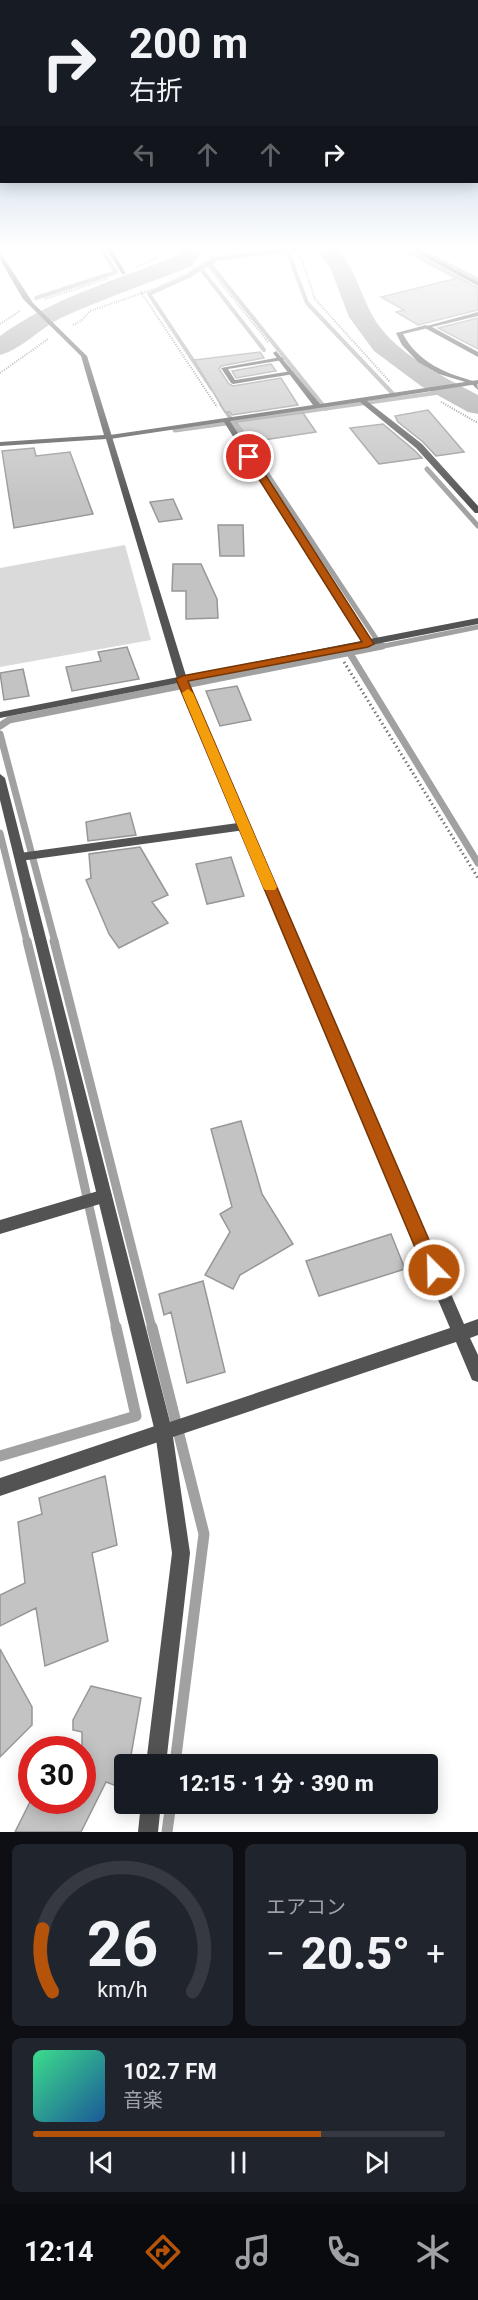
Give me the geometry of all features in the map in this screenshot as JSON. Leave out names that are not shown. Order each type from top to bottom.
[{"type":"street","points":[[64,334],[84,356],[182,679],[478,1374]]},
{"type":"street","points":[[400,334],[405,348],[434,369],[453,378],[475,384]]},
{"type":"street","points":[[440,334],[478,355]]},
{"type":"street","points":[[292,374],[233,381],[224,368],[279,356],[318,406]]},
{"type":"street","points":[[0,444],[110,437],[475,384]]},
{"type":"street","points":[[362,400],[419,446],[478,511]]},
{"type":"street","points":[[226,420],[368,644]]},
{"type":"street","points":[[0,715],[478,621]]},
{"type":"street","points":[[0,778],[164,1432],[181,1553],[157,1754]]},
{"type":"street","points":[[20,857],[244,826]]},
{"type":"street","points":[[0,1227],[105,1196]]},
{"type":"street","points":[[0,1487],[478,1327]]},
{"type":"street","points":[[147,1832],[149,1814]]},
{"type":"path","points":[[0,373],[52,334]]},
{"type":"path","points":[[169,334],[226,420]]},
{"type":"path","points":[[262,334],[279,356]]},
{"type":"path","points":[[347,334],[392,384],[440,401],[478,423]]},
{"type":"path","points":[[336,650],[478,878]]},
{"type":"shaded area","points":[[125,545],[151,640],[0,667],[0,568]]},
{"type":"building","points":[[450,334],[478,334],[478,349]]},
{"type":"building","points":[[260,352],[264,358],[221,366],[219,369],[229,384],[233,386],[281,378],[298,405],[232,415],[230,412],[225,412],[194,360]]},
{"type":"building","points":[[271,364],[276,371],[236,378],[232,371]]},
{"type":"building","points":[[428,410],[464,452],[436,456],[398,422],[395,416]]},
{"type":"building","points":[[303,413],[316,432],[251,442],[236,422]]},
{"type":"building","points":[[383,424],[422,458],[379,464],[350,428]]},
{"type":"building","points":[[34,448],[36,456],[70,452],[93,514],[14,528],[2,451]]},
{"type":"building","points":[[173,499],[182,519],[159,522],[150,502]]},
{"type":"building","points":[[218,525],[243,525],[244,556],[220,556]]},
{"type":"building","points":[[173,564],[201,564],[217,599],[218,618],[186,619],[186,591],[172,591]]},
{"type":"building","points":[[127,647],[139,679],[72,691],[66,667],[101,661],[98,652]]},
{"type":"building","points":[[23,669],[29,696],[4,700],[0,673]]},
{"type":"building","points":[[237,686],[251,720],[220,726],[206,691]]},
{"type":"building","points":[[130,813],[136,835],[88,841],[86,822]]},
{"type":"building","points":[[140,847],[168,895],[152,902],[168,923],[119,948],[109,934],[86,880],[91,878],[89,854]]},
{"type":"building","points":[[231,857],[244,896],[207,904],[196,864]]},
{"type":"building","points":[[241,1121],[262,1194],[293,1244],[240,1275],[233,1289],[205,1275],[230,1232],[220,1214],[232,1207],[211,1129]]},
{"type":"building","points":[[391,1234],[405,1269],[319,1296],[306,1261]]},
{"type":"building","points":[[203,1281],[225,1372],[187,1383],[171,1312],[164,1315],[159,1294]]},
{"type":"building","points":[[105,1476],[117,1545],[92,1553],[108,1641],[45,1666],[36,1608],[0,1626],[0,1595],[25,1583],[18,1522],[42,1514],[39,1498]]},
{"type":"building","points":[[0,1649],[32,1707],[32,1725],[21,1736],[18,1736],[18,1739],[0,1757]]},
{"type":"building","points":[[91,1686],[141,1698],[131,1754],[114,1754],[114,1785],[106,1782],[96,1802],[96,1736],[82,1736],[82,1732],[73,1730],[73,1720]]},
{"type":"building","points":[[24,1814],[90,1814],[81,1832],[15,1832]]},
{"type":"waterway","points":[[0,348],[18,334]]},
{"type":"waterway","points":[[176,334],[212,389]]},
{"type":"waterway","points":[[252,334],[264,350]]},
{"type":"waterway","points":[[266,334],[326,409]]},
{"type":"waterway","points":[[337,334],[397,398]]},
{"type":"waterway","points":[[374,334],[383,346],[430,380],[478,406]]},
{"type":"waterway","points":[[326,409],[450,391]]},
{"type":"waterway","points":[[221,404],[233,422]]},
{"type":"waterway","points":[[233,422],[326,409]]},
{"type":"waterway","points":[[233,422],[241,421]]},
{"type":"waterway","points":[[175,430],[233,422]]},
{"type":"waterway","points":[[233,422],[381,646]]},
{"type":"waterway","points":[[427,469],[478,526]]},
{"type":"waterway","points":[[374,648],[478,627]]},
{"type":"waterway","points":[[349,652],[382,646]]},
{"type":"waterway","points":[[0,726],[9,720],[349,652]]},
{"type":"waterway","points":[[349,652],[478,863]]},
{"type":"waterway","points":[[0,734],[55,942]]},
{"type":"waterway","points":[[0,833],[27,942]]},
{"type":"waterway","points":[[27,941],[59,1071],[116,1328]]},
{"type":"waterway","points":[[54,941],[152,1328]]},
{"type":"waterway","points":[[0,1456],[136,1416],[116,1327]]},
{"type":"waterway","points":[[152,1327],[204,1534],[176,1754]]},
{"type":"waterway","points":[[167,1832],[169,1814]]},
{"type":"slow traffic","points":[[188,693],[270,887]]},
{"type":"route","points":[[249,457],[368,644],[182,679],[434,1270]]}]
